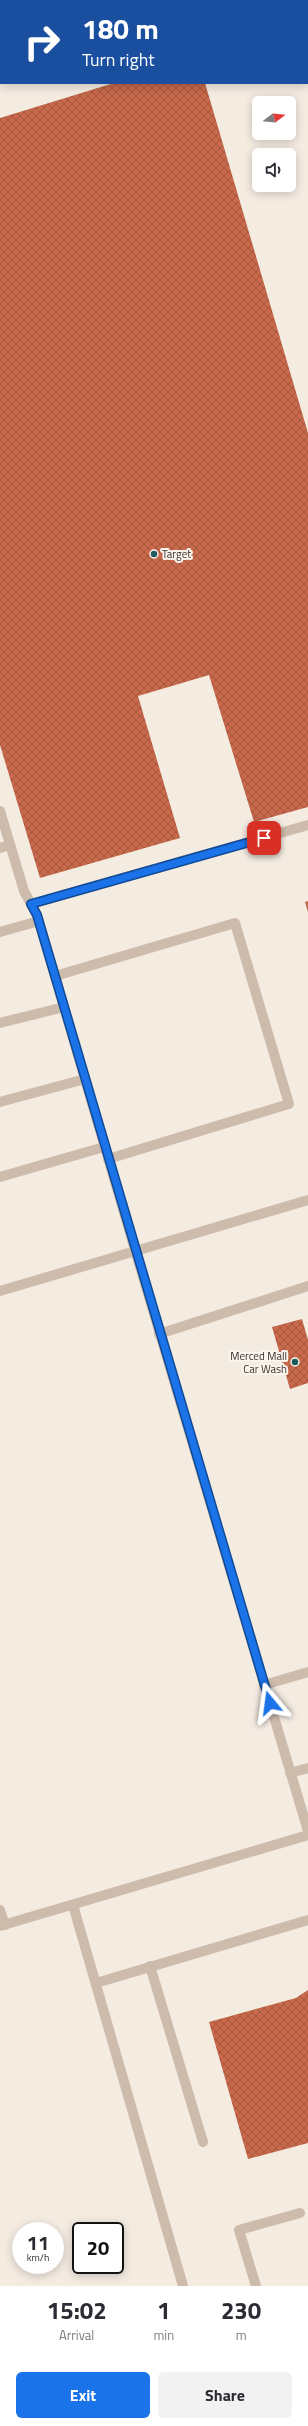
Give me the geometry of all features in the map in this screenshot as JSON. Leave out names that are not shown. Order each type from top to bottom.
[{"type":"street","points":[[0,811],[5,846],[24,892],[39,921],[134,1250],[308,1831]]},
{"type":"street","points":[[31,904],[308,825]]},
{"type":"street","points":[[0,932],[39,921]]},
{"type":"street","points":[[55,976],[235,924],[289,1104],[108,1159]]},
{"type":"street","points":[[0,1023],[64,1007]]},
{"type":"street","points":[[0,1102],[85,1079]]},
{"type":"street","points":[[0,1178],[104,1147]]},
{"type":"street","points":[[0,1291],[134,1250],[308,1200]]},
{"type":"street","points":[[159,1334],[308,1286]]},
{"type":"street","points":[[264,1685],[308,1672]]},
{"type":"street","points":[[290,1773],[308,1768]]},
{"type":"street","points":[[0,1910],[2,1926],[308,1835]]},
{"type":"street","points":[[73,1904],[184,2286]]},
{"type":"street","points":[[96,1983],[308,1920]]},
{"type":"street","points":[[150,1966],[203,2142]]},
{"type":"street","points":[[256,2286],[239,2230],[300,2213]]},
{"type":"building","name":"Target","points":[[111,84],[205,84],[308,433],[308,807],[254,822],[209,675],[138,696],[180,838],[40,878],[0,745],[0,118]]},
{"type":"building","points":[[308,901],[308,912],[305,902]]},
{"type":"building","name":"Merced Mall Car Wash","points":[[302,1319],[308,1340],[308,1383],[290,1389],[272,1327]]},
{"type":"building","points":[[308,1990],[308,2143],[248,2159],[209,2022],[296,1998]]},
{"type":"place","name":"Target","points":[[154,554]]},
{"type":"place","name":"Merced Mall Car Wash","points":[[295,1362]]},
{"type":"route","points":[[264,838],[31,904],[37,915],[134,1250],[270,1703]]}]
